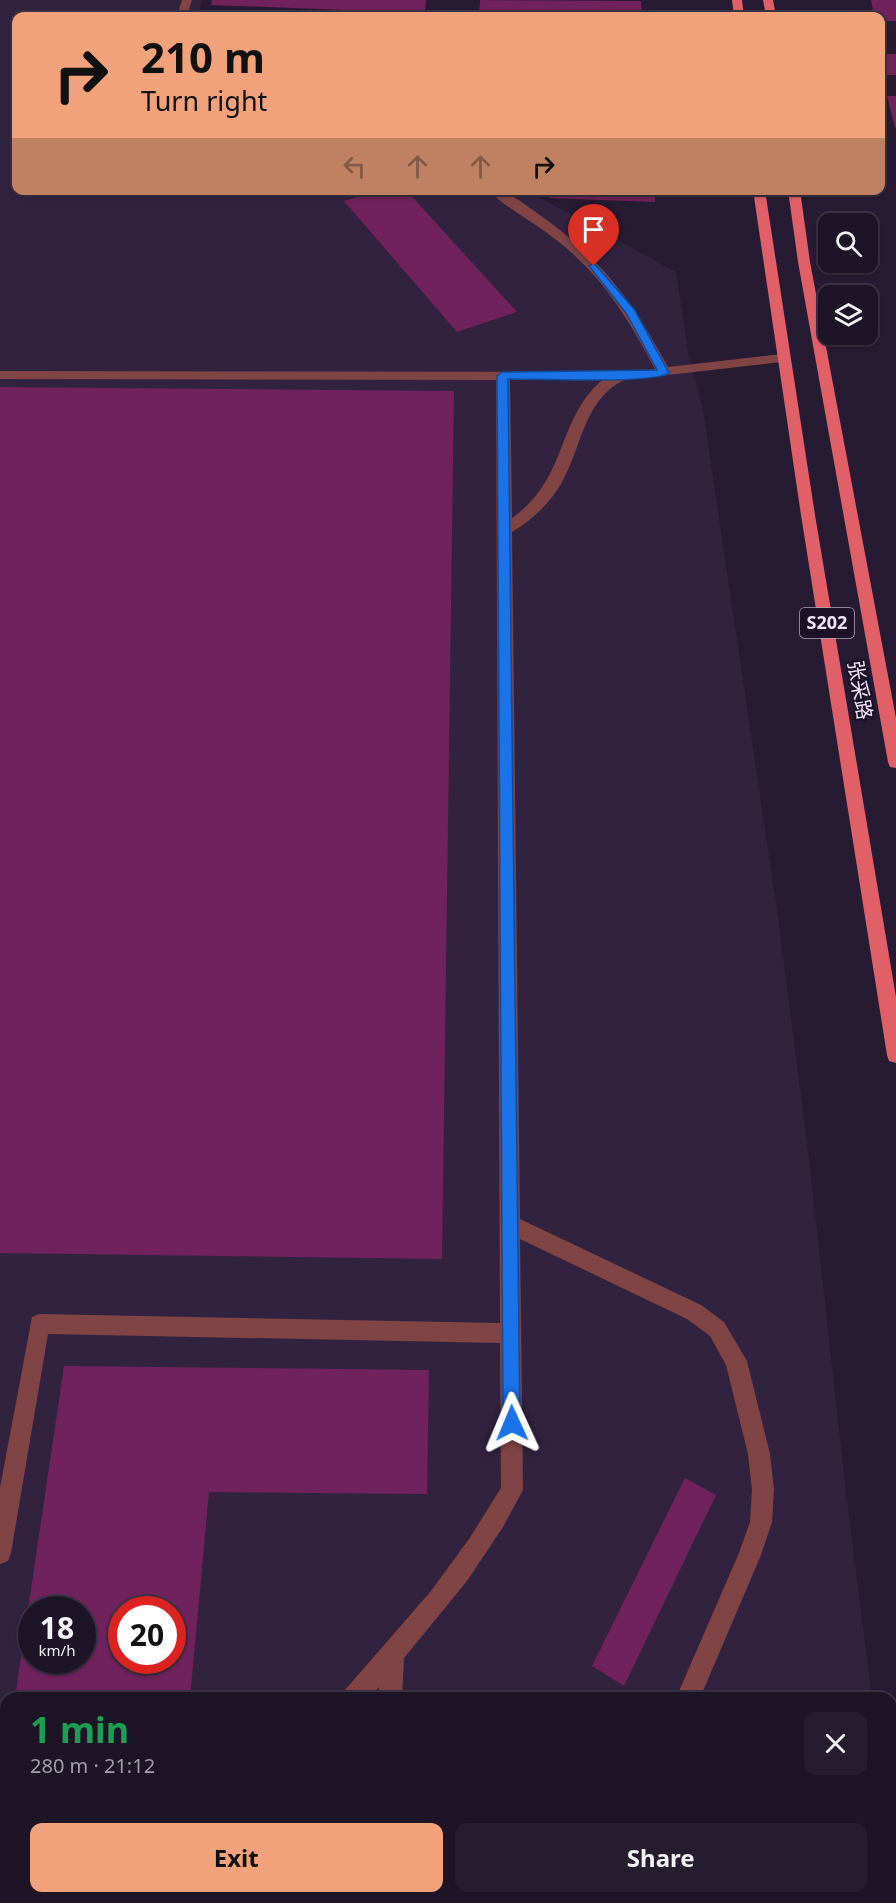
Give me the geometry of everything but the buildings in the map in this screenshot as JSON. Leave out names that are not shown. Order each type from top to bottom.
[{"type":"main road","name":"张采路","points":[[760,195],[782,358],[849,756],[896,1055]]},
{"type":"main road","name":"张采路","points":[[795,195],[804,262],[896,762]]},
{"type":"lane","points":[[501,195],[560,236],[608,281],[630,311],[664,373]]},
{"type":"lane","points":[[0,375],[630,376],[782,358]]},
{"type":"lane","points":[[358,1692],[430,1614],[492,1527],[512,1490],[502,376]]},
{"type":"lane","points":[[504,530],[530,513],[548,492],[561,471],[587,405],[596,392],[609,381],[630,376]]},
{"type":"lane","points":[[510,1224],[694,1312],[717,1329],[736,1361],[762,1473],[761,1522],[742,1574],[690,1692]]},
{"type":"lane","points":[[0,1553],[39,1324],[511,1333]]},
{"type":"lane","points":[[390,1692],[393,1654]]},
{"type":"shaded area","points":[[0,0],[202,0],[199,9],[205,12],[12,12],[12,195],[535,195],[676,272],[689,357],[703,409],[778,917],[809,1158],[846,1492],[871,1692],[0,1692]]},
{"type":"route","points":[[512,1423],[502,376],[630,376],[664,373],[630,311],[594,266]]}]
